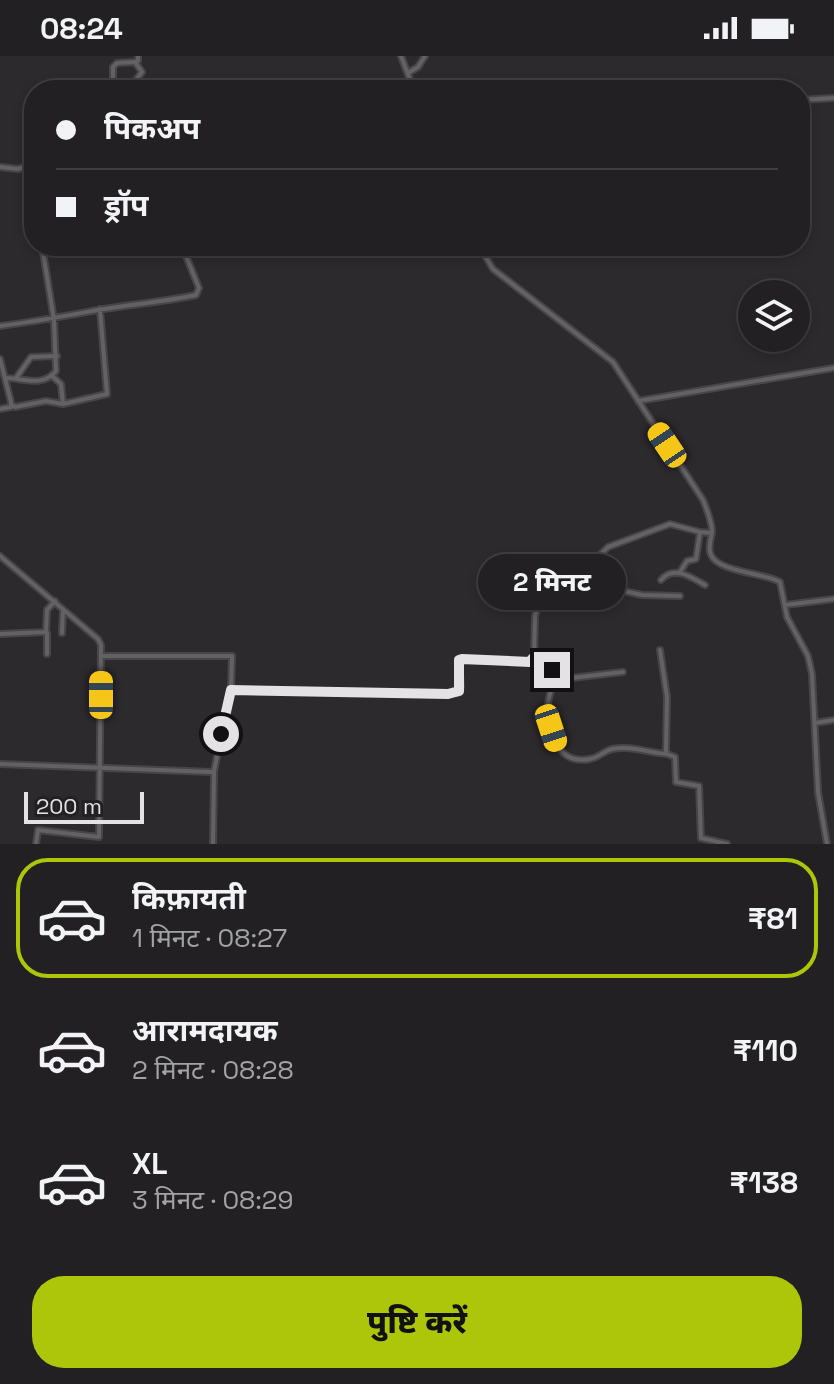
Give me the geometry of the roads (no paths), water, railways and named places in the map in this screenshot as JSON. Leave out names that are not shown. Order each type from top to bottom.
[{"type":"street","points":[[401,56],[410,80]]},
{"type":"street","points":[[408,73],[418,67],[425,56]]},
{"type":"street","points":[[113,80],[113,67],[137,59],[142,72],[136,80]]},
{"type":"street","points":[[810,99],[834,98]]},
{"type":"street","points":[[0,167],[24,166]]},
{"type":"street","points":[[5,378],[43,381],[56,371],[54,320],[44,256]]},
{"type":"street","points":[[0,326],[54,320],[100,309],[198,294],[198,284],[186,256]]},
{"type":"street","points":[[485,256],[491,267],[613,362],[703,500],[712,533],[710,551],[714,560],[730,568],[779,580],[792,629],[810,659],[818,792],[827,844]]},
{"type":"street","points":[[0,359],[11,404],[15,407],[46,401],[63,404],[107,394],[100,309]]},
{"type":"street","points":[[16,378],[31,357],[57,356]]},
{"type":"street","points":[[638,401],[834,368]]},
{"type":"street","points":[[52,376],[61,384],[63,404]]},
{"type":"street","points":[[0,409],[9,408],[11,404]]},
{"type":"street","points":[[584,583],[591,576],[601,554],[615,544],[670,524],[712,533]]},
{"type":"street","points":[[680,572],[687,561],[696,560],[700,532]]},
{"type":"street","points":[[0,556],[98,639],[102,656],[98,844]]},
{"type":"street","points":[[661,580],[669,572],[680,572],[705,585]]},
{"type":"street","points":[[231,690],[456,693],[461,687],[459,660],[530,662],[538,606],[559,598],[559,591],[566,585],[584,583],[642,595],[680,596]]},
{"type":"street","points":[[785,605],[834,599]]},
{"type":"street","points":[[47,654],[47,610],[55,601]]},
{"type":"street","points":[[62,633],[63,610]]},
{"type":"street","points":[[0,634],[47,630]]},
{"type":"street","points":[[660,650],[667,697],[667,754]]},
{"type":"street","points":[[102,656],[232,656],[231,690],[214,771],[213,844]]},
{"type":"street","points":[[532,659],[550,667],[554,680],[548,713],[557,746],[564,756],[592,759],[614,749],[643,750],[675,757],[676,782],[699,786],[700,837],[727,844]]},
{"type":"street","points":[[554,680],[623,672]]},
{"type":"street","points":[[815,723],[834,720]]},
{"type":"street","points":[[0,764],[214,771]]},
{"type":"street","points":[[36,844],[38,830],[99,837]]}]
